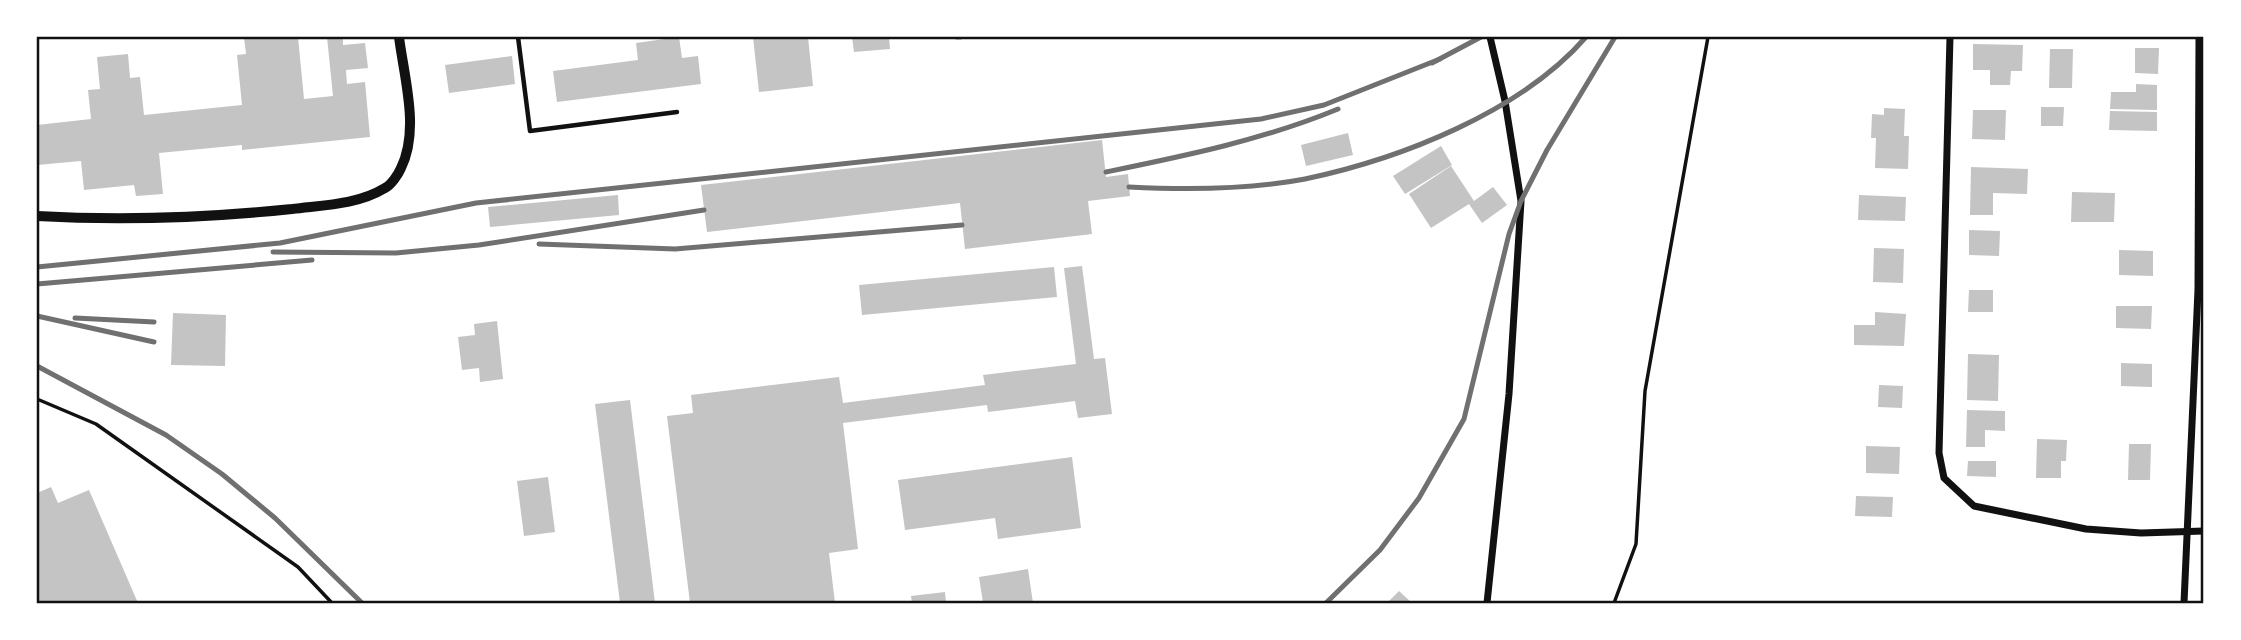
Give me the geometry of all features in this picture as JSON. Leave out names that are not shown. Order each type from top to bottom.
[{"type":"street","points":[[37,216],[120,221],[231,215],[339,203],[365,197],[387,187],[401,169],[409,145],[399,37]]},
{"type":"street","points":[[1486,603],[1510,394],[1521,201],[1506,101],[1490,37]]},
{"type":"street","points":[[1950,37],[1939,453],[1944,478],[1974,506],[1986,509],[2085,529],[2141,533],[2189,529],[2204,531]]},
{"type":"street","points":[[2184,603],[2198,290],[2199,37]]},
{"type":"lane","points":[[518,37],[530,131],[677,112]]},
{"type":"path","points":[[1614,603],[1636,544],[1645,391],[1708,37]]},
{"type":"path","points":[[37,399],[96,424],[298,567],[331,603]]},
{"type":"building","points":[[244,37],[298,37],[304,99],[333,96],[327,37],[343,37],[343,45],[365,43],[368,68],[346,70],[347,84],[365,82],[370,137],[242,150],[242,145],[159,153],[163,194],[136,196],[134,185],[84,190],[81,161],[37,165],[37,125],[91,119],[88,90],[100,89],[97,57],[128,54],[130,78],[140,77],[144,115],[242,105],[237,55],[246,54]]},
{"type":"building","points":[[679,37],[682,58],[698,56],[701,84],[557,102],[553,71],[638,60],[636,43]]},
{"type":"building","points":[[753,37],[808,37],[813,86],[759,92]]},
{"type":"building","points":[[852,37],[889,37],[890,49],[854,52]]},
{"type":"building","points":[[1973,44],[2023,45],[2022,71],[2011,71],[2010,85],[1990,85],[1990,70],[1973,70]]},
{"type":"building","points":[[2135,48],[2159,48],[2158,74],[2135,73]]},
{"type":"building","points":[[2050,49],[2073,49],[2072,88],[2049,88]]},
{"type":"building","points":[[512,56],[515,84],[449,93],[445,65]]},
{"type":"building","points":[[2136,84],[2157,85],[2157,110],[2110,109],[2111,92],[2136,92]]},
{"type":"building","points":[[2041,107],[2064,107],[2063,126],[2041,126]]},
{"type":"building","points":[[1884,108],[1905,109],[1904,136],[1909,136],[1908,169],[1875,168],[1876,138],[1871,138],[1872,114],[1884,115]]},
{"type":"building","points":[[1973,110],[2006,110],[2005,140],[1972,139]]},
{"type":"building","points":[[2110,111],[2157,112],[2157,131],[2109,130]]},
{"type":"building","points":[[1348,133],[1353,155],[1306,166],[1301,145]]},
{"type":"building","points":[[1102,140],[1106,177],[1128,174],[1130,196],[1088,201],[1092,234],[965,249],[960,203],[707,232],[701,185]]},
{"type":"building","points":[[1441,146],[1452,165],[1405,194],[1393,176]]},
{"type":"building","points":[[1451,166],[1474,201],[1493,187],[1507,205],[1482,223],[1469,204],[1431,228],[1409,194]]},
{"type":"building","points":[[1971,167],[2028,169],[2027,194],[1993,193],[1993,215],[1970,215]]},
{"type":"building","points":[[2072,192],[2115,193],[2114,222],[2071,222]]},
{"type":"building","points":[[618,195],[619,215],[490,227],[488,207]]},
{"type":"building","points":[[1859,195],[1906,197],[1905,221],[1858,220]]},
{"type":"building","points":[[1969,230],[2000,231],[1999,256],[1969,255]]},
{"type":"building","points":[[1874,248],[1904,249],[1903,283],[1873,282]]},
{"type":"building","points":[[2119,250],[2153,251],[2153,276],[2119,275]]},
{"type":"building","points":[[1082,266],[1094,359],[1105,358],[1112,414],[1078,418],[1075,401],[988,412],[987,405],[843,423],[858,549],[829,553],[835,603],[690,603],[667,416],[693,413],[691,395],[839,377],[843,403],[985,385],[983,375],[1076,364],[1064,268]]},
{"type":"building","points":[[1054,267],[1057,297],[862,315],[859,285]]},
{"type":"building","points":[[1969,290],[1993,290],[1993,312],[1968,312]]},
{"type":"building","points":[[2116,306],[2152,306],[2151,329],[2116,328]]},
{"type":"building","points":[[1875,312],[1906,314],[1904,346],[1854,345],[1854,325],[1875,325]]},
{"type":"building","points":[[173,313],[226,315],[225,366],[171,365]]},
{"type":"building","points":[[497,321],[503,379],[480,382],[479,368],[462,370],[458,337],[475,335],[474,324]]},
{"type":"building","points":[[1968,354],[1999,355],[1998,401],[1967,400]]},
{"type":"building","points":[[2121,363],[2152,364],[2152,387],[2121,386]]},
{"type":"building","points":[[1879,385],[1903,386],[1902,408],[1878,407]]},
{"type":"building","points":[[630,400],[655,603],[620,603],[595,404]]},
{"type":"building","points":[[1967,410],[2005,411],[2005,431],[1985,430],[1985,447],[1966,447]]},
{"type":"building","points":[[2037,439],[2067,440],[2066,461],[2061,461],[2061,478],[2036,478]]},
{"type":"building","points":[[2129,444],[2151,444],[2150,480],[2128,480]]},
{"type":"building","points":[[1866,446],[1900,447],[1899,474],[1866,473]]},
{"type":"building","points":[[1072,457],[1081,528],[998,539],[995,518],[905,530],[898,480]]},
{"type":"building","points":[[1968,461],[1996,461],[1996,477],[1967,476]]},
{"type":"building","points":[[548,477],[555,532],[524,536],[517,481]]},
{"type":"building","points":[[51,487],[58,503],[89,490],[138,603],[37,603],[37,493]]},
{"type":"building","points":[[1856,496],[1893,497],[1892,517],[1855,516]]},
{"type":"building","points":[[1028,569],[1033,603],[983,603],[979,577]]},
{"type":"building","points":[[1399,591],[1412,603],[1387,603]]},
{"type":"building","points":[[945,592],[946,603],[912,603],[911,596]]},
{"type":"railway","points":[[1432,63],[1481,37]]},
{"type":"railway","points":[[1129,187],[1195,189],[1262,185],[1305,179],[1380,159],[1457,129],[1494,110],[1559,64],[1586,37]]},
{"type":"railway","points":[[1326,603],[1380,550],[1419,498],[1464,419],[1509,234],[1521,201],[1547,150],[1615,37]]},
{"type":"railway","points":[[37,267],[280,243],[476,203],[1261,119],[1324,105],[1440,59]]},
{"type":"railway","points":[[1106,172],[1252,138],[1338,109]]},
{"type":"railway","points":[[273,252],[396,253],[479,245],[704,210]]},
{"type":"railway","points":[[539,244],[675,249],[962,225]]},
{"type":"railway","points":[[37,284],[312,260]]},
{"type":"railway","points":[[37,316],[154,342]]},
{"type":"railway","points":[[75,318],[154,322]]},
{"type":"railway","points":[[37,366],[166,435],[222,474],[275,518],[362,603]]}]
